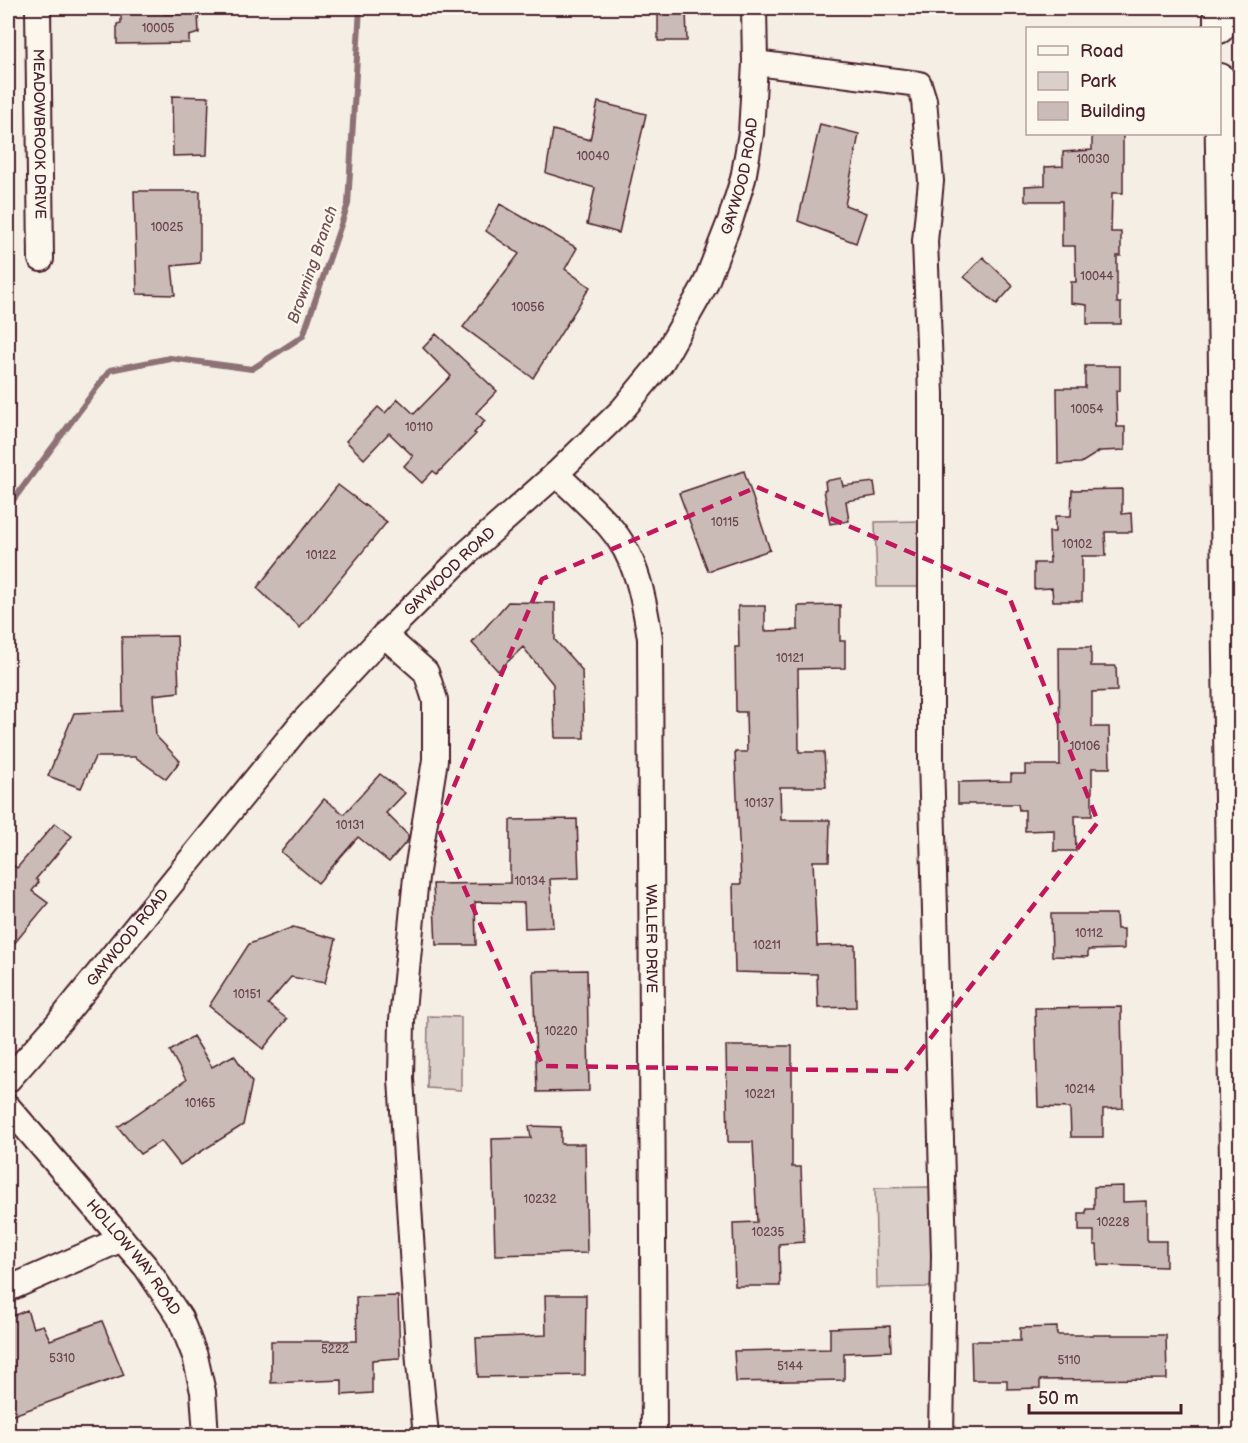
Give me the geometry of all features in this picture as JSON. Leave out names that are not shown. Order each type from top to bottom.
[{"type":"main road","points":[[1219,8],[1219,27]]},
{"type":"main road","points":[[1221,103],[1231,329],[1238,1163],[1236,1436]]},
{"type":"street","name":"MEADOWBROOK DRIVE","points":[[38,8],[41,259]]},
{"type":"street","name":"GAYWOOD ROAD","points":[[8,1080],[54,1028],[299,726],[384,635],[467,553],[556,474],[623,410],[661,363],[705,285],[730,221],[743,178],[751,133],[756,63],[754,8]]},
{"type":"street","points":[[756,63],[919,84],[924,100],[931,181],[925,241],[931,394],[931,758],[944,1255],[941,1436]]},
{"type":"street","name":"WALLER DRIVE","points":[[556,474],[611,528],[632,563],[644,600],[650,639],[654,1436]]},
{"type":"street","points":[[384,635],[426,672],[435,700],[435,760],[415,888],[402,1020],[401,1079],[419,1363],[426,1436]]},
{"type":"street","name":"HOLLOW WAY ROAD","points":[[8,1107],[146,1267],[180,1318],[195,1356],[203,1392],[206,1436]]},
{"type":"street","points":[[8,1289],[122,1239]]},
{"type":"highlighted area","points":[[757,487],[1008,594],[1098,822],[905,1071],[543,1066],[437,826],[542,579]]},
{"type":"green space","points":[[923,521],[923,587],[877,587],[875,522]]},
{"type":"green space","points":[[428,1016],[461,1017],[461,1090],[427,1088]]},
{"type":"green space","points":[[930,1187],[931,1287],[877,1288],[875,1188]]},
{"type":"building","points":[[121,8],[161,8],[164,14],[198,14],[199,33],[189,36],[189,43],[117,44],[117,24],[121,23]]},
{"type":"building","points":[[658,8],[686,8],[687,41],[658,41]]},
{"type":"building","points":[[172,96],[209,97],[207,155],[173,156]]},
{"type":"building","points":[[598,102],[646,114],[619,233],[587,224],[595,188],[546,173],[553,130],[590,140]]},
{"type":"building","points":[[820,124],[859,134],[845,205],[866,213],[856,243],[798,221]]},
{"type":"building","points":[[1092,135],[1123,135],[1123,193],[1112,193],[1111,232],[1121,232],[1121,256],[1117,256],[1117,303],[1121,303],[1121,324],[1087,324],[1087,305],[1071,303],[1071,282],[1076,282],[1075,246],[1062,246],[1062,201],[1025,201],[1025,186],[1045,185],[1045,167],[1063,166],[1063,152],[1092,150]]},
{"type":"building","points":[[134,191],[200,191],[200,263],[172,266],[175,295],[137,294]]},
{"type":"building","points":[[500,204],[577,248],[565,269],[590,287],[533,378],[463,327],[519,254],[486,231]]},
{"type":"building","points":[[983,257],[1013,286],[997,304],[964,277]]},
{"type":"building","points":[[436,334],[497,391],[476,413],[485,421],[474,433],[476,434],[437,474],[433,471],[422,483],[404,466],[413,456],[389,433],[364,459],[346,441],[378,407],[385,413],[398,399],[414,414],[451,376],[423,348]]},
{"type":"building","points":[[1085,366],[1120,366],[1120,391],[1116,390],[1117,427],[1125,427],[1125,450],[1100,451],[1081,463],[1058,464],[1057,388],[1085,388]]},
{"type":"building","points":[[744,471],[770,550],[708,571],[679,493]]},
{"type":"building","points":[[841,478],[843,486],[874,482],[876,496],[846,501],[849,521],[830,524],[824,490],[826,489],[825,481]]},
{"type":"building","points":[[338,485],[387,522],[300,628],[257,588]]},
{"type":"building","points":[[1122,489],[1122,514],[1131,513],[1132,532],[1105,532],[1106,556],[1082,556],[1082,601],[1053,601],[1052,588],[1034,589],[1034,563],[1050,563],[1049,532],[1055,532],[1055,516],[1071,516],[1072,490]]},
{"type":"building","points":[[508,602],[555,603],[555,640],[582,670],[584,738],[555,738],[553,684],[523,647],[498,671],[472,643]]},
{"type":"building","points":[[840,605],[840,641],[845,641],[845,668],[798,669],[799,752],[824,752],[826,787],[780,787],[781,820],[830,820],[829,861],[813,861],[817,946],[855,945],[856,1007],[818,1008],[817,974],[735,972],[733,884],[741,884],[735,752],[747,752],[746,712],[736,712],[735,647],[739,647],[738,606],[765,606],[765,631],[798,630],[798,606]]},
{"type":"building","points":[[177,636],[179,692],[153,695],[156,736],[180,761],[166,779],[135,757],[95,757],[81,788],[48,776],[74,713],[123,711],[122,637]]},
{"type":"building","points":[[1059,647],[1091,647],[1091,666],[1116,666],[1117,691],[1092,692],[1092,727],[1109,727],[1110,768],[1092,768],[1092,816],[1075,816],[1076,851],[1054,851],[1054,830],[1025,831],[1025,810],[1019,810],[1018,804],[958,804],[958,782],[1011,781],[1011,774],[1025,774],[1025,765],[1060,765]]},
{"type":"building","points":[[380,774],[405,793],[386,813],[408,835],[408,840],[389,862],[358,837],[318,883],[281,852],[324,799],[344,814]]},
{"type":"building","points":[[577,819],[579,878],[550,879],[553,927],[525,928],[524,903],[475,902],[476,945],[436,945],[433,884],[510,883],[510,820]]},
{"type":"building","points":[[55,823],[72,836],[36,879],[39,882],[32,891],[48,903],[8,951],[8,861],[17,868]]},
{"type":"building","points":[[1051,914],[1116,914],[1117,929],[1124,929],[1124,949],[1088,950],[1088,957],[1052,956]]},
{"type":"building","points":[[293,927],[336,939],[325,983],[291,977],[268,1004],[287,1019],[263,1049],[209,1006],[249,944]]},
{"type":"building","points":[[587,970],[589,1091],[537,1092],[533,971]]},
{"type":"building","points":[[1121,1007],[1123,1108],[1103,1109],[1103,1137],[1071,1137],[1070,1108],[1038,1107],[1035,1008]]},
{"type":"building","points":[[193,1036],[212,1067],[234,1055],[252,1082],[243,1125],[180,1165],[161,1141],[140,1154],[118,1127],[186,1080],[170,1051]]},
{"type":"building","points":[[726,1046],[792,1046],[792,1167],[801,1167],[804,1242],[779,1244],[780,1286],[735,1286],[733,1223],[757,1222],[753,1142],[728,1142]]},
{"type":"building","points":[[529,1126],[561,1127],[561,1144],[585,1144],[587,1253],[495,1255],[492,1139],[531,1138]]},
{"type":"building","points":[[1123,1186],[1123,1202],[1147,1201],[1147,1241],[1166,1241],[1166,1267],[1098,1265],[1094,1231],[1079,1231],[1079,1213],[1086,1213],[1086,1209],[1094,1209],[1094,1187]]},
{"type":"building","points":[[545,1295],[586,1295],[585,1375],[478,1377],[476,1338],[546,1335]]},
{"type":"building","points":[[398,1296],[400,1358],[372,1360],[372,1393],[342,1395],[342,1380],[271,1383],[271,1341],[357,1341],[356,1297]]},
{"type":"building","points":[[27,1310],[33,1328],[43,1325],[50,1340],[102,1321],[124,1375],[8,1417],[8,1318]]},
{"type":"building","points":[[890,1326],[891,1351],[844,1353],[844,1380],[736,1382],[734,1351],[830,1349],[830,1328]]},
{"type":"building","points":[[1057,1327],[1057,1335],[1166,1335],[1167,1379],[1040,1380],[1040,1388],[1007,1389],[1007,1380],[972,1380],[971,1341],[1020,1341],[1020,1328]]},
{"type":"waterway","name":"Browning Branch","points":[[8,507],[110,370],[170,358],[252,369],[303,336],[348,204],[360,8]]}]
